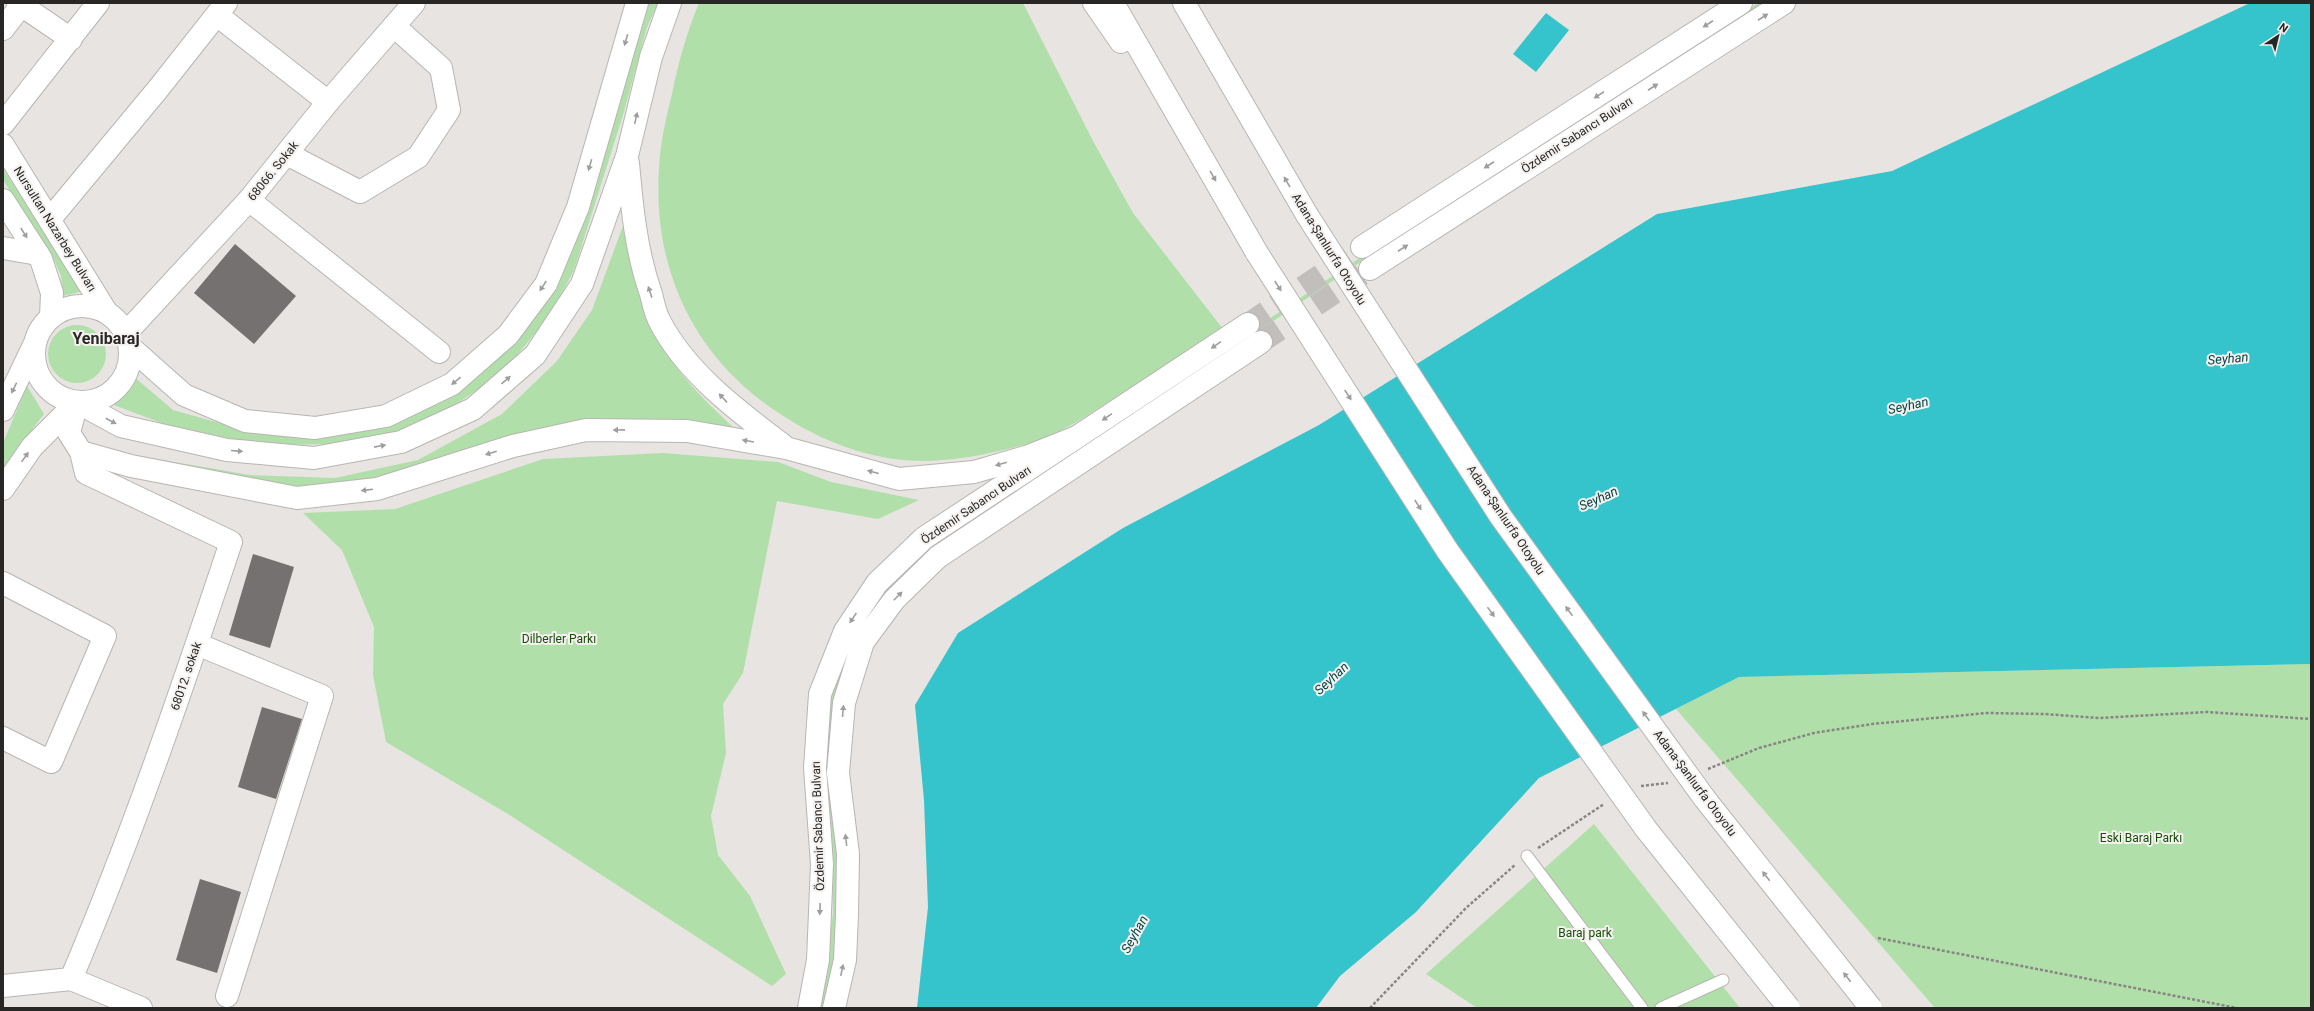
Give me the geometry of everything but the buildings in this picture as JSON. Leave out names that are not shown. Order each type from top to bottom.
[{"type":"main road","points":[[3,124],[98,3]]},
{"type":"main road","name":"68066. Sokak","points":[[128,340],[249,200],[328,102],[414,3]]},
{"type":"main road","points":[[3,410],[41,330],[51,317],[65,309],[81,306],[97,308],[108,313],[128,340],[184,395],[246,421],[315,428],[386,416],[452,384],[508,335],[546,284],[578,207],[637,3]]},
{"type":"main road","points":[[36,340],[34,361],[39,376],[49,389],[62,398],[77,402],[121,426],[226,450],[314,458],[401,442],[473,409],[535,355],[582,284],[627,156],[651,57],[670,3]]},
{"type":"main road","points":[[1094,3],[1193,142]]},
{"type":"main road","points":[[1114,3],[1257,253],[1447,550],[1646,829],[1789,1008]]},
{"type":"main road","name":"Adana-Şanlıurfa Otoyolu","points":[[1184,3],[1307,215],[1501,517],[1705,799],[1871,1008]]},
{"type":"main road","points":[[1189,3],[1218,62]]},
{"type":"main road","name":"Özdemir Sabancı Bulvarı","points":[[1362,247],[1741,3]]},
{"type":"main road","name":"Özdemir Sabancı Bulvarı","points":[[1370,270],[1784,3]]},
{"type":"main road","points":[[3,29],[21,4],[71,39]]},
{"type":"main road","points":[[50,219],[158,90],[222,9],[328,102]]},
{"type":"main road","points":[[287,154],[360,192],[418,157],[449,110],[441,68],[394,26]]},
{"type":"main road","name":"Nursultan Nazarbey Bulvarı","points":[[3,145],[108,313]]},
{"type":"main road","points":[[627,156],[632,213],[641,267],[659,320],[682,354],[727,402],[786,448]]},
{"type":"main road","points":[[3,200],[38,254],[52,293],[51,317]]},
{"type":"main road","points":[[249,200],[438,352]]},
{"type":"main road","points":[[3,248],[38,254]]},
{"type":"main road","name":"Özdemir Sabancı Bulvarı","points":[[809,1008],[818,960],[822,864],[815,768],[820,694],[845,631],[877,583],[924,538],[1248,324]]},
{"type":"main road","points":[[3,489],[32,447],[77,402],[93,402],[108,396],[120,386],[128,372],[131,357],[128,340]]},
{"type":"main road","name":"Özdemir Sabancı Bulvarı","points":[[834,1008],[845,960],[848,854],[838,773],[844,702],[863,642],[894,600],[938,557],[1261,342]]},
{"type":"main road","points":[[77,402],[69,433],[81,452],[131,466],[297,498],[377,489],[513,446],[586,430],[687,431],[786,448],[899,479],[974,472],[1029,456],[1077,437]]},
{"type":"main road","name":"68012. sokak","points":[[71,979],[110,886],[197,644],[231,542],[86,473],[81,452]]},
{"type":"main road","points":[[3,583],[105,636],[51,762],[3,738]]},
{"type":"main road","points":[[197,644],[322,696],[227,996]]},
{"type":"main road","points":[[3,986],[71,979],[141,1008]]},
{"type":"lane","points":[[1527,856],[1642,1008]]},
{"type":"lane","points":[[1660,1008],[1723,980]]},
{"type":"path","points":[[1704,771],[1759,748],[1814,733],[1872,724],[1987,713],[2044,714],[2099,718],[2207,712],[2311,719]]},
{"type":"path","points":[[1635,789],[1639,787],[1670,783]]},
{"type":"path","points":[[1370,1008],[1466,908],[1501,876],[1597,807],[1611,801]]},
{"type":"path","points":[[1878,938],[2237,1008]]},
{"type":"green space","points":[[648,3],[658,3],[647,27],[623,115],[574,270],[551,314],[518,354],[487,383],[439,416],[402,430],[340,444],[259,445],[164,424],[114,405],[132,375],[173,410],[259,434],[339,435],[435,404],[479,375],[509,349],[541,308],[566,266],[615,112],[639,26]]},
{"type":"green space","points":[[699,3],[1023,3],[1093,141],[1133,213],[1223,329],[1068,427],[1036,441],[990,453],[954,459],[924,461],[886,458],[868,454],[832,442],[798,425],[764,403],[735,378],[710,349],[690,318],[675,284],[664,248],[659,209],[659,169],[661,150],[680,59]]},
{"type":"green space","points":[[1758,3],[1767,3],[1365,259],[909,567],[873,612],[858,636],[847,659],[838,684],[832,711],[829,739],[830,769],[839,836],[842,875],[842,905],[829,1008],[821,1008],[833,912],[832,835],[826,768],[827,719],[835,676],[878,594],[907,563],[1364,255]]},
{"type":"green space","points":[[3,169],[84,291],[63,296],[61,276],[52,255],[3,180]]},
{"type":"green space","points":[[623,226],[630,263],[644,311],[666,354],[702,397],[742,435],[665,422],[327,488],[253,483],[138,461],[139,456],[250,475],[335,478],[418,460],[502,414],[557,361],[592,310]]},
{"type":"green space","points":[[71,325],[83,325],[98,333],[106,348],[106,360],[98,375],[83,383],[71,383],[56,375],[48,360],[48,348],[56,333]]},
{"type":"green space","points":[[27,386],[44,414],[3,468],[3,443]]},
{"type":"green space","name":"Dilberler Parkı","points":[[663,453],[778,462],[831,482],[919,500],[878,519],[777,501],[743,673],[723,704],[726,753],[711,816],[718,855],[750,896],[786,974],[772,986],[508,814],[386,742],[373,675],[374,627],[342,550],[303,513],[395,509],[543,459]]},
{"type":"green space","name":"Eski Baraj Parkı","points":[[2311,664],[2311,1008],[1935,1008],[1676,709],[1739,677]]},
{"type":"green space","name":"Baraj park","points":[[1594,824],[1740,1008],[1477,1008],[1426,974]]},
{"type":"water","name":"Seyhan","points":[[2250,3],[2311,3],[2311,664],[1739,677],[1539,778],[1416,912],[1340,976],[1316,1008],[917,1008],[928,907],[924,800],[915,705],[958,633],[1123,528],[1319,425],[1657,214],[1892,171]]},
{"type":"water","points":[[1546,13],[1569,30],[1536,72],[1513,54]]},
{"type":"tunnel","points":[[1248,324],[1362,247]]},
{"type":"tunnel","points":[[1261,342],[1370,269]]},
{"type":"district","name":"Yenibaraj","points":[[106,338]]}]
